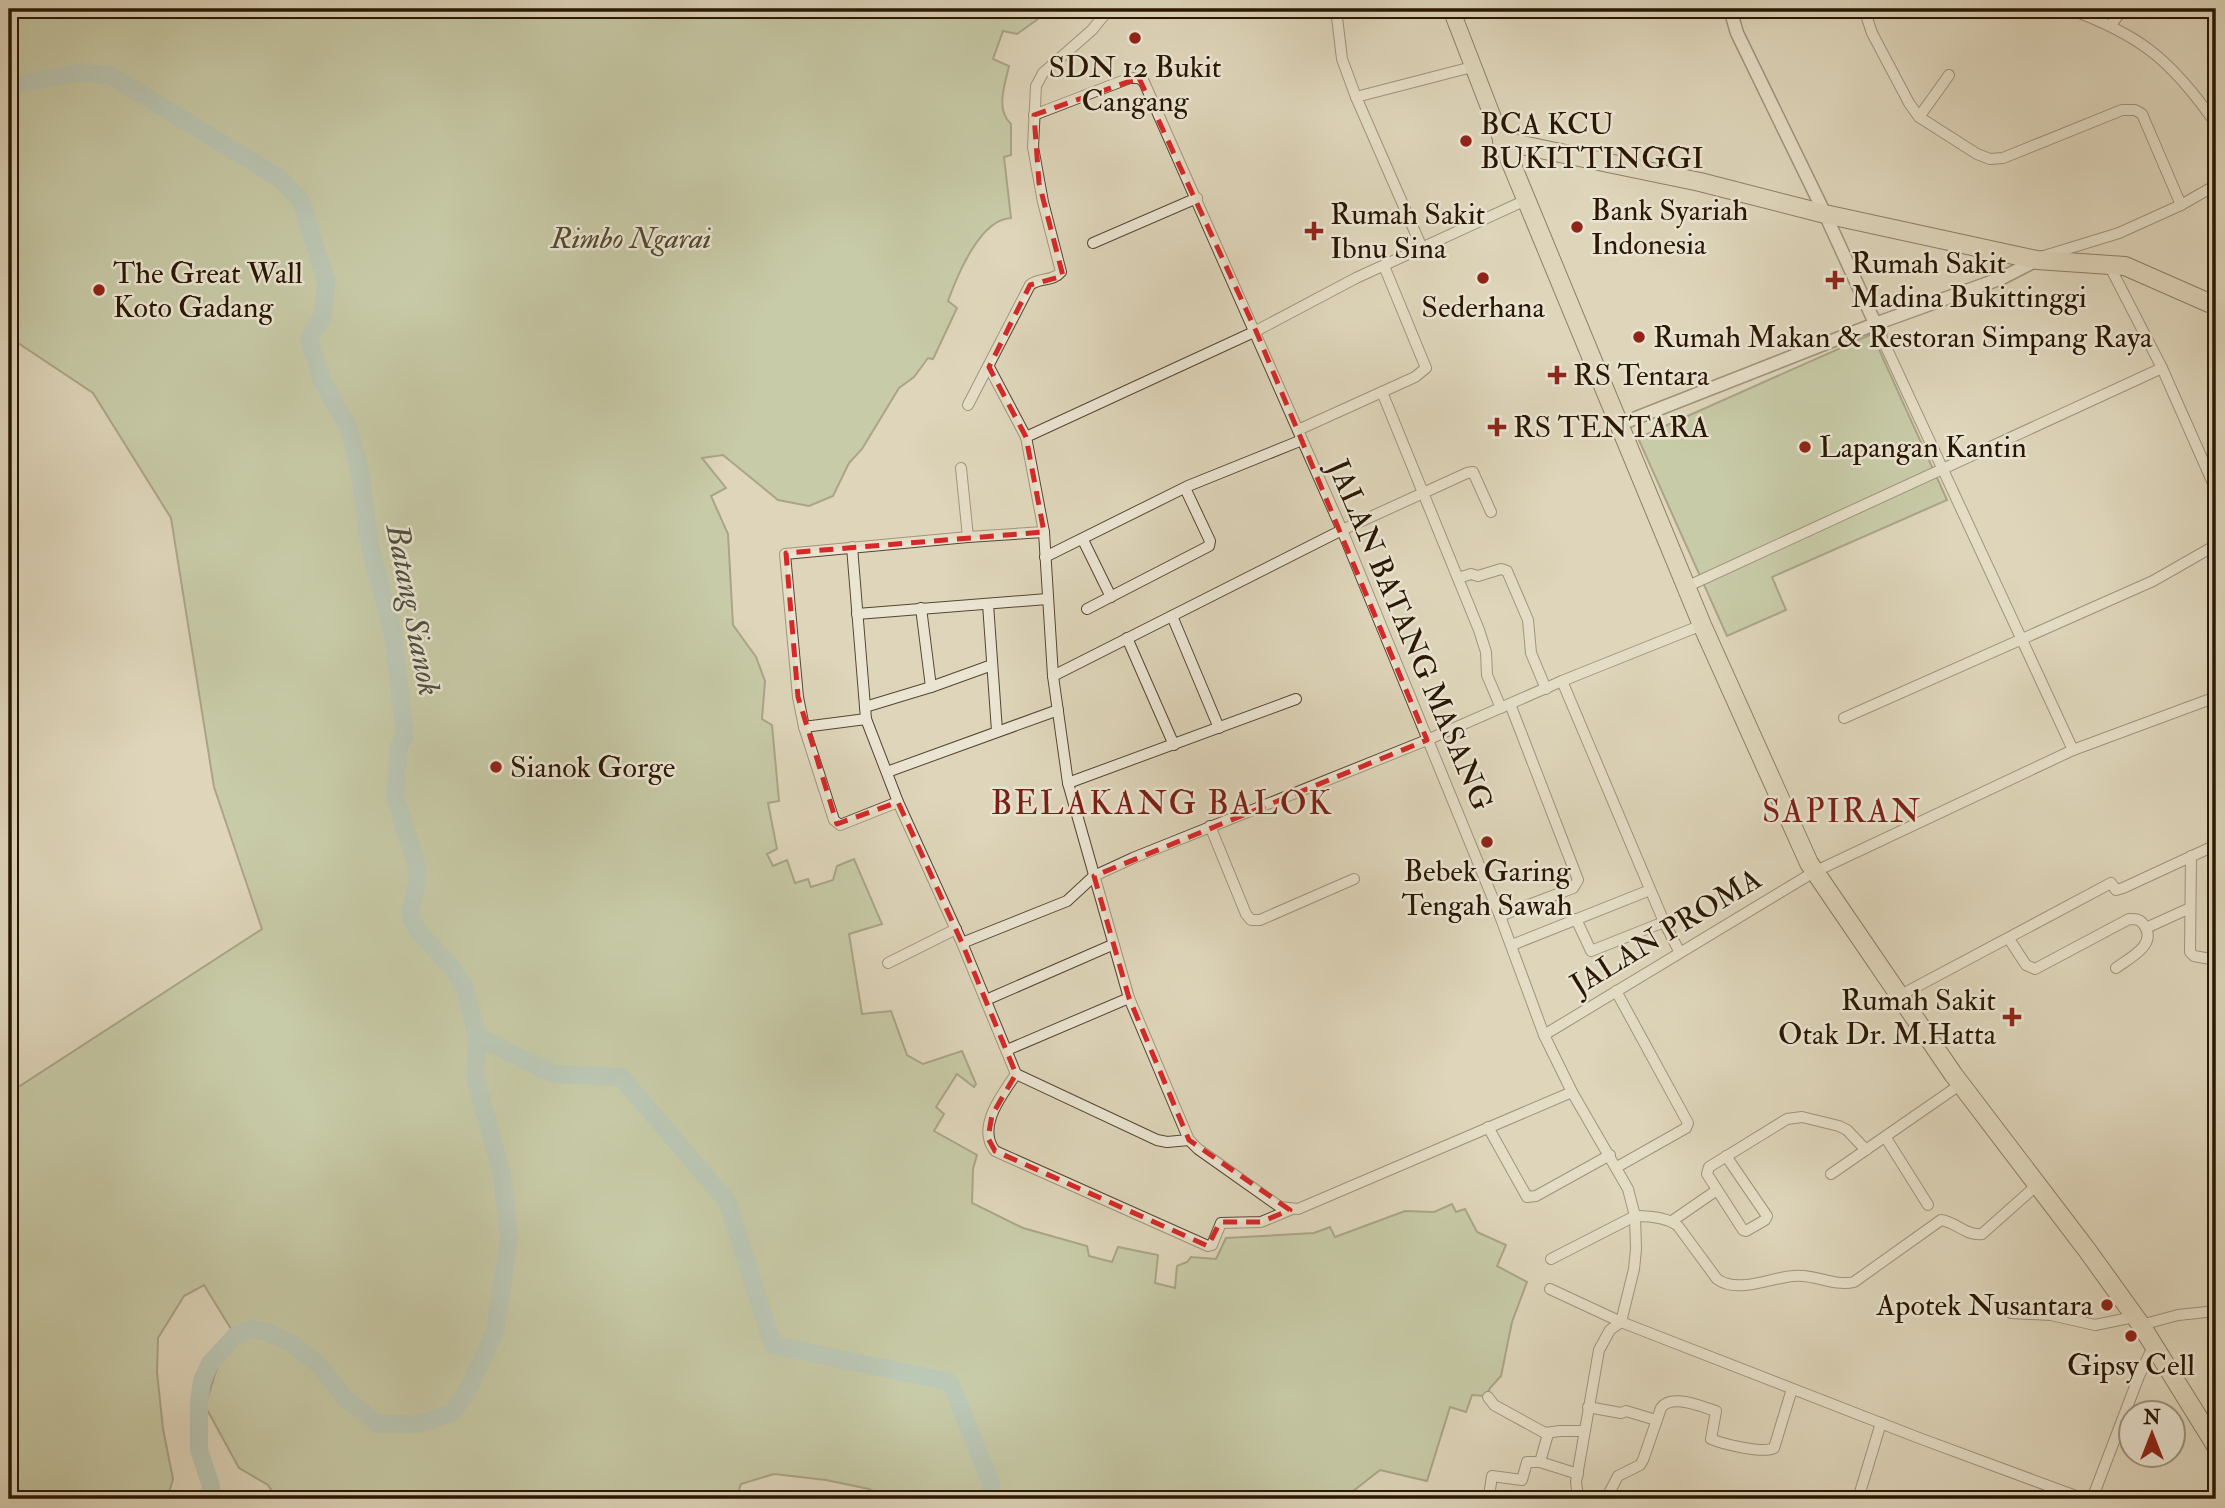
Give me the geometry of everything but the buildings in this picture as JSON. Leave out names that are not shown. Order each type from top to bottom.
[{"type":"highway","points":[[1502,141],[1700,182],[1825,214],[2037,260],[2108,263],[2139,271],[2216,306]]},
{"type":"highway","points":[[1502,141],[1702,625],[1773,787],[1814,872],[1961,1084],[2138,1321],[2216,1446]]},
{"type":"main road","points":[[1451,9],[1502,141]]},
{"type":"street","points":[[1096,9],[1100,20]]},
{"type":"street","points":[[968,405],[1030,285],[1055,277],[1061,272],[1033,147],[1036,86],[1043,72],[1109,9]]},
{"type":"street","points":[[1336,9],[1340,50],[1356,97],[1422,248]]},
{"type":"street","points":[[1730,9],[1737,33],[1825,214],[2073,750]]},
{"type":"street","points":[[1960,13],[1866,9],[1872,33],[1919,117],[1977,154],[1996,159],[2042,144],[2122,110],[2135,110],[2142,114],[2181,205]]},
{"type":"street","points":[[2069,9],[2110,26],[2150,49],[2172,67],[2216,124]]},
{"type":"street","points":[[2110,26],[2123,9]]},
{"type":"street","points":[[1356,97],[1472,67]]},
{"type":"street","points":[[1919,117],[1949,75]]},
{"type":"street","name":"JALAN BATANG MASANG","points":[[1034,115],[1130,78],[1139,78],[1144,82],[1342,530],[1512,945],[1544,1035],[1572,1092],[1628,1189],[1635,1216],[1634,1269],[1621,1322]]},
{"type":"street","points":[[1618,425],[1878,329],[2002,278],[2037,260],[2119,233],[2181,205],[2216,185]]},
{"type":"street","points":[[1093,243],[1197,198]]},
{"type":"street","points":[[1026,437],[1256,331],[1384,266],[1527,200]]},
{"type":"street","points":[[2108,263],[2162,368],[2216,490]]},
{"type":"street","points":[[1045,558],[1185,488],[1300,435],[1423,372],[1426,368],[1384,266]]},
{"type":"street","points":[[989,368],[1026,437],[1044,532],[1053,676],[1068,783],[1129,998],[1189,1140],[1280,1208],[1290,1210]]},
{"type":"street","points":[[1686,587],[2162,368]]},
{"type":"street","points":[[1382,392],[1479,630],[1486,652],[1487,675],[1506,706],[1578,880],[1573,888],[1500,916]]},
{"type":"street","points":[[961,468],[968,537]]},
{"type":"street","points":[[1053,676],[1342,530],[1473,472],[1491,512]]},
{"type":"street","points":[[1087,609],[1209,546],[1210,541],[1185,488]]},
{"type":"street","points":[[898,802],[840,825],[836,824],[804,727],[797,683],[785,554],[1044,532]]},
{"type":"street","points":[[1083,540],[1111,597]]},
{"type":"street","points":[[1843,718],[2153,582],[2216,545]]},
{"type":"street","points":[[852,547],[866,719],[898,802],[956,929],[1016,1074],[1157,1140],[1189,1140]]},
{"type":"street","points":[[1458,578],[1478,576],[1501,569],[1507,571],[1528,620],[1531,653],[1546,689]]},
{"type":"street","points":[[857,614],[1047,599]]},
{"type":"street","points":[[988,604],[997,731]]},
{"type":"street","points":[[921,608],[931,687]]},
{"type":"street","points":[[1172,616],[1219,728]]},
{"type":"street","points":[[962,943],[1067,901],[1094,876],[1210,826],[1427,740],[1562,681],[1702,625]]},
{"type":"street","points":[[1127,638],[1174,745]]},
{"type":"street","points":[[865,707],[992,665]]},
{"type":"street","points":[[1562,681],[1650,890],[1679,951]]},
{"type":"street","name":"JALAN PROMA","points":[[1544,1035],[1679,951],[1814,872],[2073,750],[2216,696]]},
{"type":"street","points":[[1068,783],[1296,699]]},
{"type":"street","points":[[887,772],[1058,710]]},
{"type":"street","points":[[804,727],[866,719]]},
{"type":"street","points":[[1210,826],[1246,914],[1251,920],[1260,920],[1354,879]]},
{"type":"street","points":[[1899,996],[2111,883],[2116,890],[2123,888],[2216,845]]},
{"type":"street","points":[[2192,856],[2190,952],[2194,956],[2216,960]]},
{"type":"street","points":[[1512,945],[1650,890]]},
{"type":"street","points":[[2146,928],[2190,908]]},
{"type":"street","points":[[1576,919],[1591,951],[1664,922]]},
{"type":"street","points":[[2009,939],[2026,965],[2035,968],[2129,919],[2141,921],[2148,936],[2143,948],[2116,968]]},
{"type":"street","points":[[888,963],[956,929]]},
{"type":"street","points":[[986,1000],[1112,945]]},
{"type":"street","points":[[1616,991],[1688,1123],[1686,1128],[1617,1167]]},
{"type":"street","points":[[1007,1050],[1129,998]]},
{"type":"street","points":[[1016,1074],[992,1115],[988,1138],[995,1151],[1208,1246],[1212,1245],[1220,1223],[1261,1222],[1298,1209],[1572,1092]]},
{"type":"street","points":[[1831,1174],[1961,1084]]},
{"type":"street","points":[[1726,1156],[1766,1218],[1748,1231],[1743,1230],[1707,1171],[1726,1156],[1796,1116],[1843,1128],[1866,1150]]},
{"type":"street","points":[[1488,1127],[1527,1197],[1536,1196],[1610,1155]]},
{"type":"street","points":[[1886,1138],[1928,1205]]},
{"type":"street","points":[[1551,1259],[1635,1216],[1672,1221],[1723,1283],[1736,1286],[1803,1275],[1847,1284],[1854,1282],[1941,1220],[1973,1235],[1982,1234],[2036,1186]]},
{"type":"street","points":[[1672,1221],[1717,1190]]},
{"type":"street","points":[[1550,1289],[1621,1322],[2084,1499]]},
{"type":"street","points":[[2011,1313],[2051,1315],[2095,1325],[2216,1311]]},
{"type":"street","points":[[1581,1499],[1577,1490],[1577,1474],[1599,1350],[1609,1330],[1621,1322]]},
{"type":"street","points":[[2092,1499],[2139,1376],[2153,1347]]},
{"type":"street","points":[[1606,1499],[1618,1476],[1640,1465],[1661,1408],[1668,1401],[1710,1409],[1717,1413],[1711,1439],[1730,1445],[1770,1450],[1774,1448],[1792,1389]]},
{"type":"street","points":[[1488,1397],[1494,1405],[1548,1434],[1583,1431]]},
{"type":"street","points":[[1588,1407],[1621,1413],[1628,1411],[1656,1420]]},
{"type":"street","points":[[1858,1499],[1881,1423]]},
{"type":"street","points":[[1540,1462],[1548,1434]]},
{"type":"street","points":[[1482,1499],[1489,1496],[1492,1476],[1521,1481],[1527,1462],[1540,1462],[1577,1474]]},
{"type":"highlighted area","points":[[1139,78],[1256,331],[1427,740],[1094,876],[1129,998],[1189,1140],[1290,1210],[1261,1222],[1220,1222],[1208,1246],[995,1151],[988,1138],[992,1115],[1016,1074],[962,943],[898,802],[837,824],[798,697],[786,553],[1044,532],[1026,437],[989,367],[1030,285],[1063,276],[1039,183],[1034,115]]},
{"type":"green space","name":"Rimbo Ngarai","points":[[9,9],[1052,9],[1017,34],[1003,31],[993,59],[1009,66],[1002,104],[1011,124],[1011,155],[1004,157],[1011,218],[989,228],[971,250],[948,301],[957,308],[933,359],[928,358],[914,377],[899,388],[862,449],[849,463],[833,496],[809,506],[778,500],[723,455],[702,458],[726,488],[711,496],[728,534],[733,625],[756,657],[765,681],[762,719],[772,725],[779,801],[768,803],[777,849],[767,854],[773,866],[787,860],[795,883],[808,879],[811,887],[833,880],[837,866],[854,859],[882,924],[849,934],[862,1014],[891,1011],[907,1055],[923,1064],[962,1051],[976,1084],[974,1087],[957,1074],[936,1107],[944,1114],[934,1131],[977,1155],[973,1169],[972,1203],[1023,1228],[1087,1246],[1089,1256],[1112,1262],[1118,1247],[1158,1255],[1155,1283],[1175,1288],[1177,1266],[1191,1257],[1216,1259],[1226,1238],[1314,1233],[1330,1227],[1335,1237],[1405,1211],[1434,1212],[1452,1204],[1456,1212],[1465,1209],[1477,1232],[1506,1245],[1497,1266],[1527,1282],[1512,1322],[1501,1376],[1486,1396],[1472,1395],[1466,1412],[1450,1407],[1427,1481],[1380,1470],[1343,1499],[879,1499],[877,1493],[869,1489],[826,1480],[774,1474],[741,1484],[736,1499],[277,1499],[268,1485],[239,1468],[205,1406],[220,1358],[239,1342],[204,1285],[184,1296],[158,1338],[157,1372],[163,1429],[173,1479],[167,1499],[9,1499],[9,1093],[262,929],[214,787],[171,518],[93,393],[9,337]]},
{"type":"green space","points":[[1872,334],[1947,500],[1772,577],[1786,610],[1727,636],[1638,438]]},
{"type":"waterway","name":"Batang Sianok","points":[[9,86],[77,73],[110,75],[279,178],[301,201],[326,281],[323,315],[309,338],[322,381],[349,429],[359,467],[370,547],[393,634],[405,736],[399,746],[395,797],[416,863],[417,883],[411,919],[464,986],[477,1036],[475,1077],[502,1175],[509,1239],[495,1332],[467,1392],[452,1413],[418,1424],[378,1424],[346,1399],[318,1364],[291,1343],[268,1332],[253,1329],[236,1335],[210,1363],[202,1381],[199,1401],[199,1450],[211,1486],[210,1499]]},
{"type":"waterway","points":[[477,1036],[553,1074],[621,1077],[727,1201],[773,1345],[950,1382],[991,1484],[989,1499]]},
{"type":"place","name":"SDN 12 Bukit Cangang","points":[[1135,38]]},
{"type":"place","name":"BCA KCU BUKITTINGGI","points":[[1466,141]]},
{"type":"place","name":"Bank Syariah Indonesia","points":[[1577,227]]},
{"type":"place","name":"Rumah Sakit Ibnu Sina","points":[[1314,231]]},
{"type":"place","name":"Sederhana","points":[[1483,278]]},
{"type":"place","name":"Rumah Sakit Madina Bukittinggi","points":[[1835,280]]},
{"type":"place","name":"The Great Wall Koto Gadang","points":[[99,290]]},
{"type":"place","name":"Rumah Makan & Restoran Simpang Raya","points":[[1639,337]]},
{"type":"place","name":"RS Tentara","points":[[1557,375]]},
{"type":"place","name":"RS TENTARA","points":[[1497,427]]},
{"type":"place","name":"Lapangan Kantin","points":[[1805,447]]},
{"type":"place","name":"Sianok Gorge","points":[[496,767]]},
{"type":"place","name":"Bebek Garing Tengah Sawah","points":[[1487,842]]},
{"type":"place","name":"Rumah Sakit Otak Dr. M.Hatta","points":[[2012,1017]]},
{"type":"place","name":"Apotek Nusantara","points":[[2107,1305]]},
{"type":"place","name":"Gipsy Cell","points":[[2131,1336]]},
{"type":"district","name":"BELAKANG BALOK","points":[[1162,803]]},
{"type":"district","name":"SAPIRAN","points":[[1842,811]]}]
